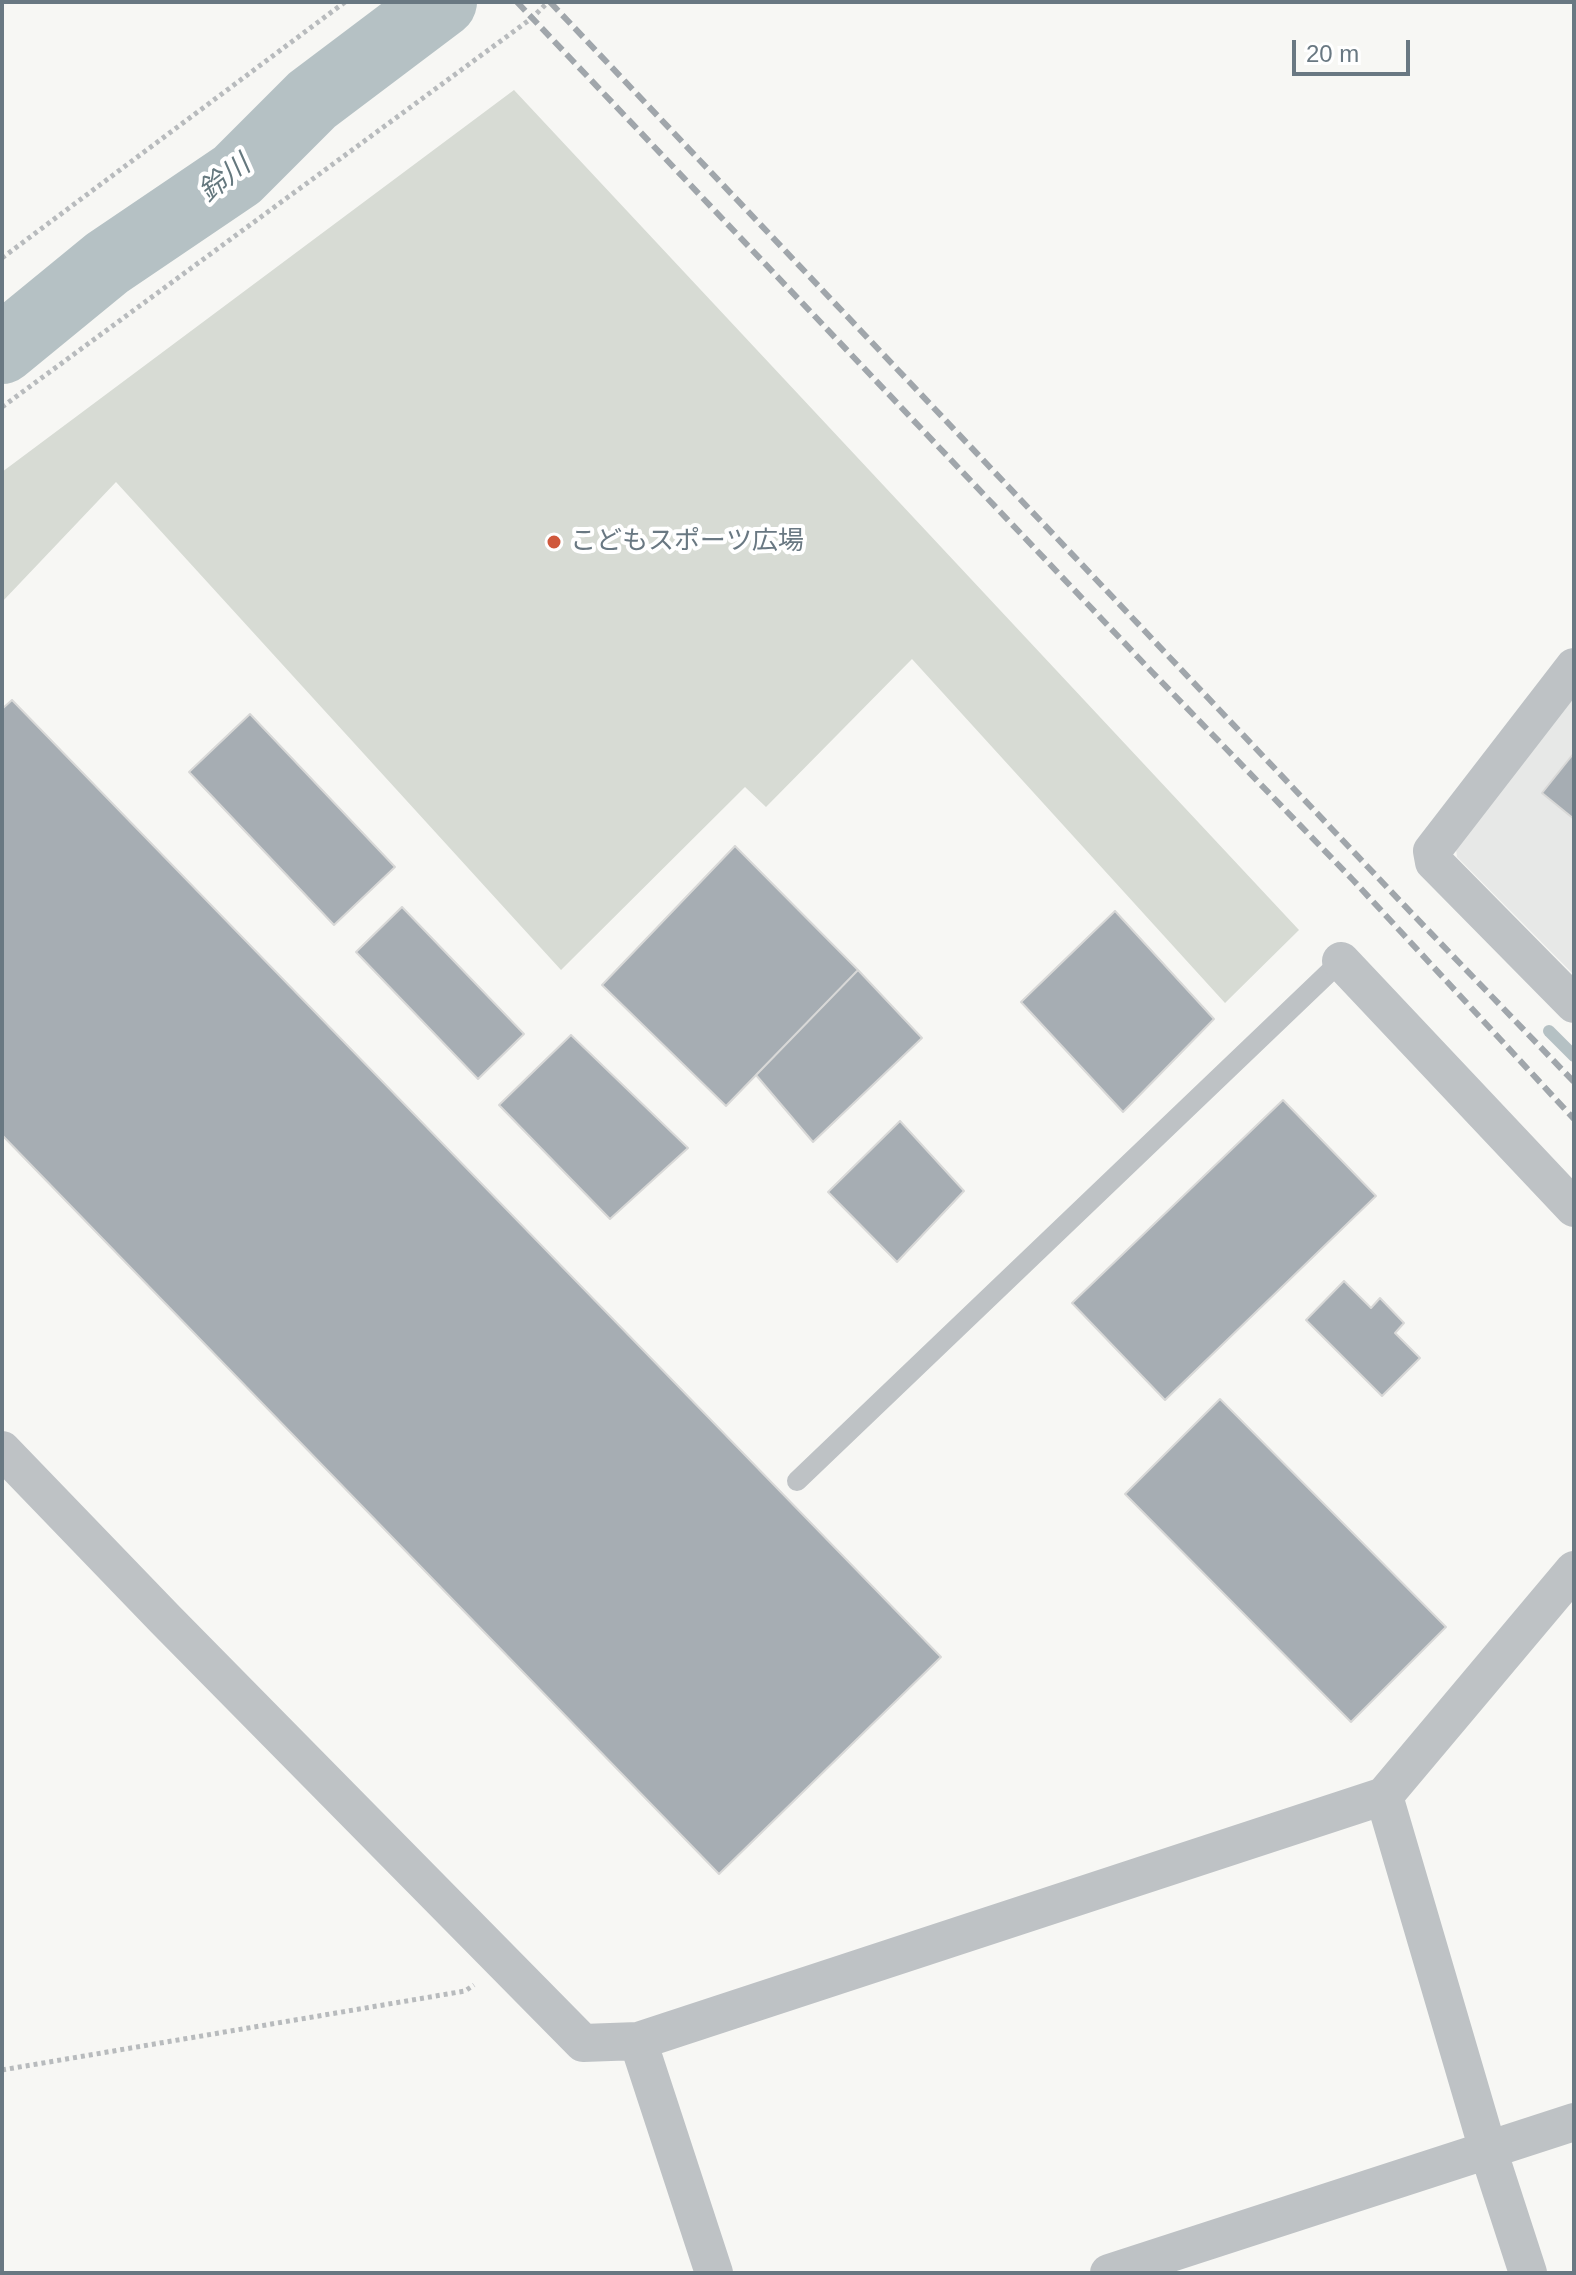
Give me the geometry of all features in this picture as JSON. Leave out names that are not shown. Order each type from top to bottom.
[{"type":"street","points":[[1574,667],[1432,851],[1434,862],[1574,1004]]},
{"type":"street","points":[[1341,961],[1574,1208]]},
{"type":"street","points":[[2,1450],[583,2043],[638,2041],[1384,1796],[1574,1570]]},
{"type":"street","points":[[1384,1796],[1488,2150],[1528,2273]]},
{"type":"street","points":[[638,2041],[714,2273]]},
{"type":"street","points":[[1109,2273],[1574,2122]]},
{"type":"lane","points":[[797,1481],[1341,961]]},
{"type":"path","points":[[2,258],[345,2]]},
{"type":"path","points":[[2,407],[532,18],[548,2]]},
{"type":"path","points":[[2,2070],[465,1991],[504,1962]]},
{"type":"shaded area","name":"こどもスポーツ広場","points":[[514,90],[1299,930],[1225,1003],[912,659],[766,807],[745,787],[561,970],[116,482],[2,602],[2,472]]},
{"type":"shaded area","points":[[1574,694],[1574,975],[1457,857],[1455,841]]},
{"type":"building","points":[[12,700],[941,1657],[719,1874],[2,1135],[2,709]]},
{"type":"building","points":[[250,714],[395,867],[334,925],[189,772]]},
{"type":"building","points":[[1574,753],[1574,819],[1542,793]]},
{"type":"building","points":[[735,846],[858,970],[726,1106],[602,985]]},
{"type":"building","points":[[402,907],[524,1034],[478,1079],[356,952]]},
{"type":"building","points":[[1115,911],[1214,1019],[1123,1112],[1021,1002]]},
{"type":"building","points":[[858,970],[922,1038],[813,1142],[756,1075]]},
{"type":"building","points":[[571,1035],[688,1148],[610,1219],[499,1105]]},
{"type":"building","points":[[1283,1100],[1376,1196],[1165,1400],[1072,1303]]},
{"type":"building","points":[[900,1121],[964,1191],[897,1262],[828,1192]]},
{"type":"building","points":[[1344,1281],[1371,1308],[1380,1298],[1404,1323],[1395,1333],[1420,1358],[1382,1396],[1306,1320]]},
{"type":"building","points":[[1220,1399],[1446,1627],[1351,1722],[1125,1494]]},
{"type":"waterway","name":"鈴川","points":[[2,349],[107,263],[237,175],[312,100],[442,2]]},
{"type":"waterway","points":[[1549,1031],[1574,1056]]},
{"type":"railway","points":[[517,2],[1353,880],[1574,1119]]},
{"type":"railway","points":[[550,2],[1574,1082]]},
{"type":"place","name":"こどもスポーツ広場","points":[[554,542]]}]
